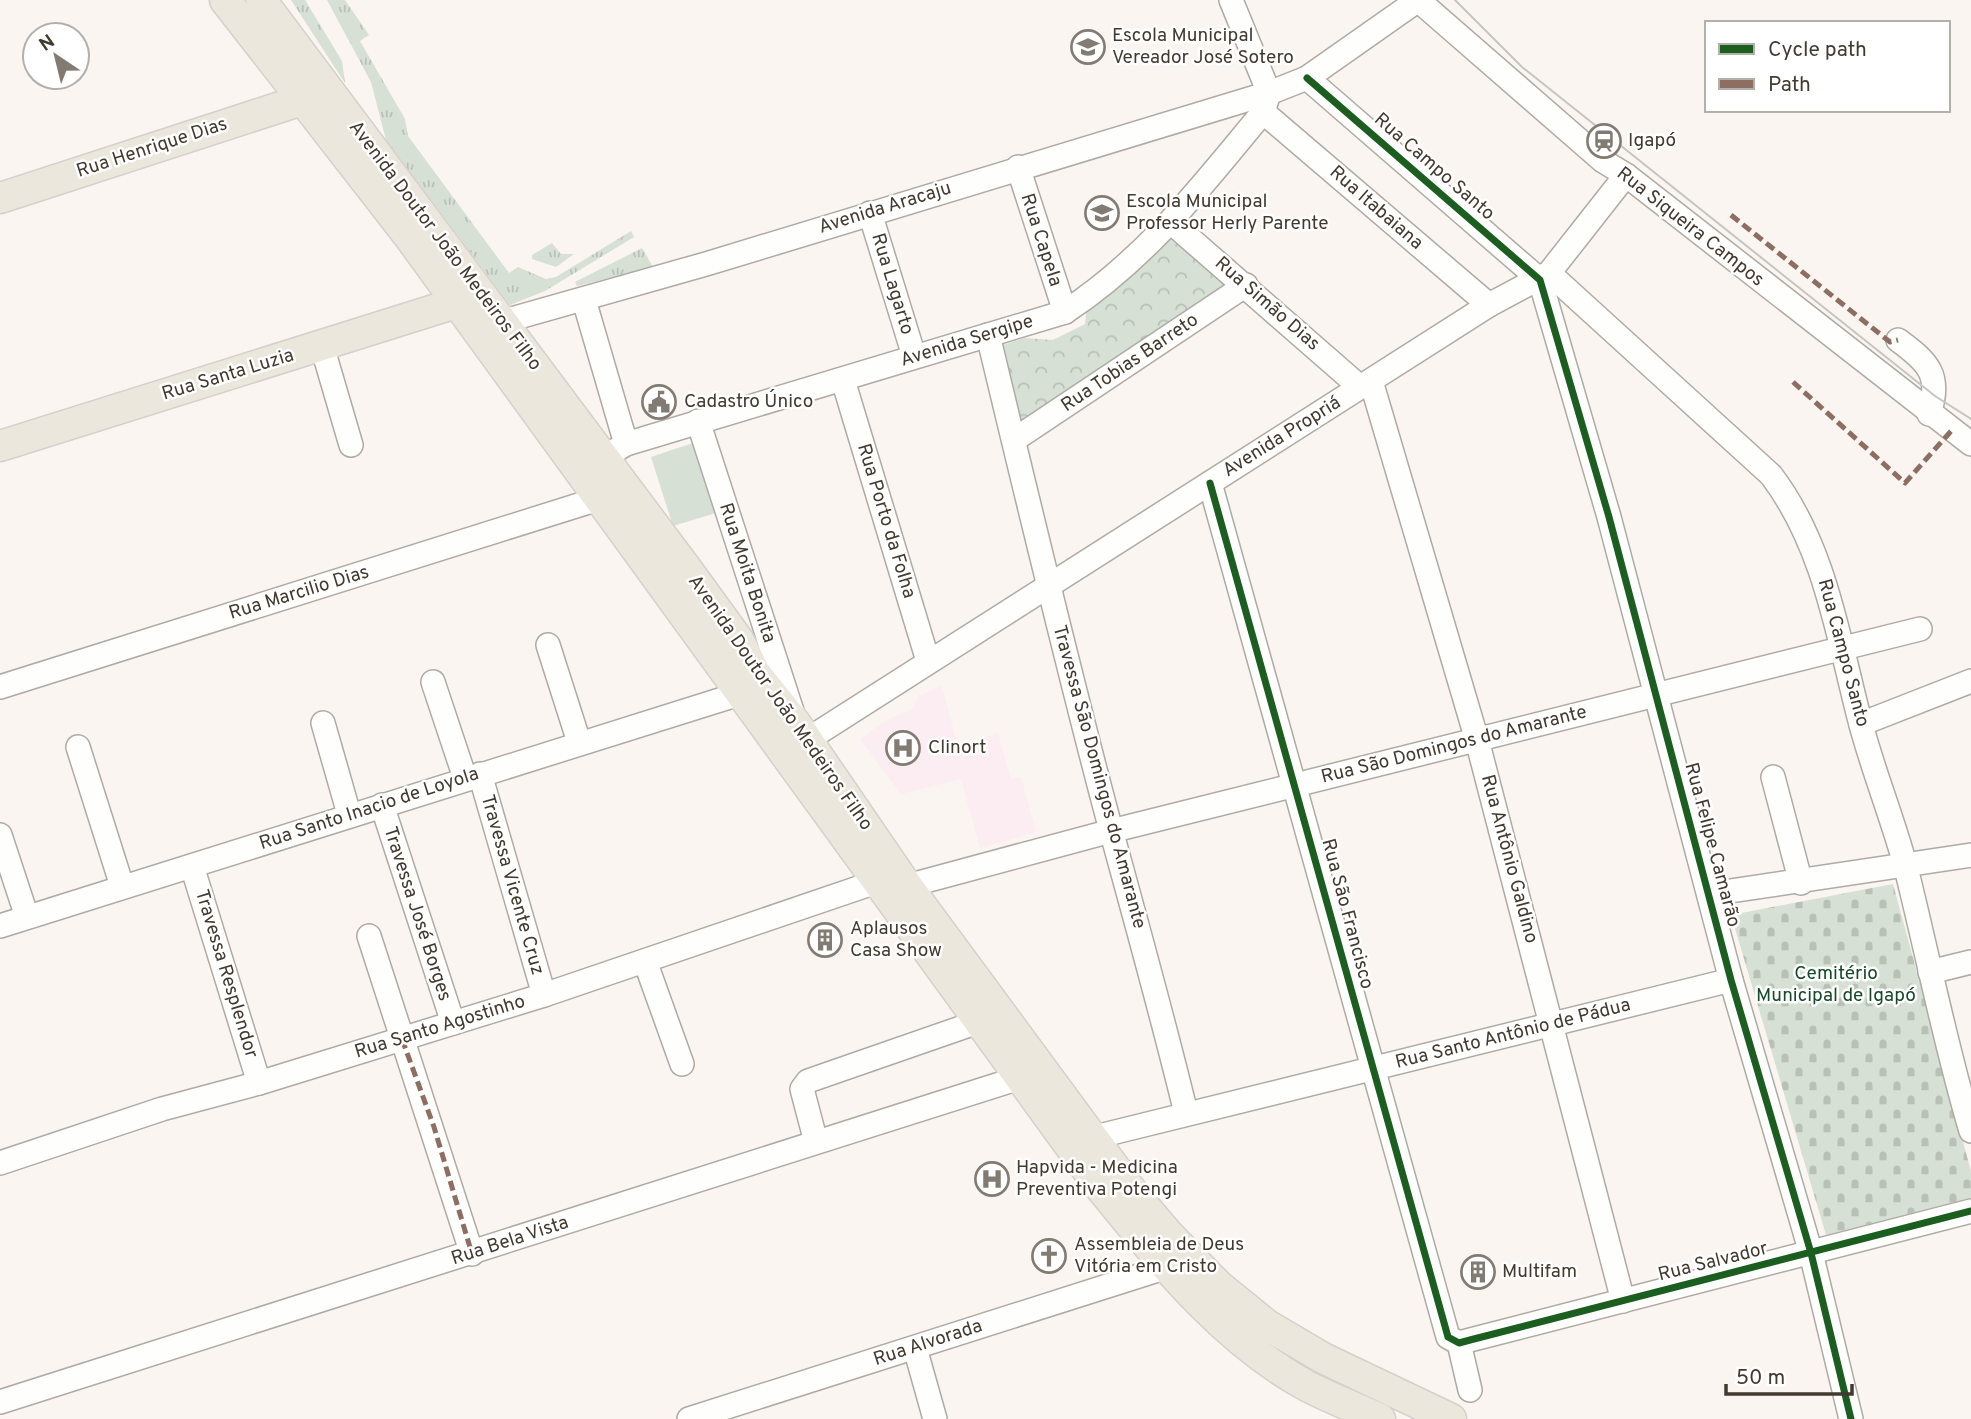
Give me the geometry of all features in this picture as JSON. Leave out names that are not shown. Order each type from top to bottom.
[{"type":"main road","name":"Avenida Doutor João Medeiros Filho","points":[[225,0],[305,99],[674,602],[691,602],[696,606],[724,643],[876,882],[1099,1186],[1167,1267],[1224,1324],[1305,1385],[1366,1418]]},
{"type":"main road","name":"Avenida Doutor João Medeiros Filho","points":[[261,0],[501,322],[614,451],[682,563],[739,641],[747,683],[801,732],[907,886],[1091,1138],[1168,1234],[1219,1286],[1267,1325],[1323,1358],[1451,1419]]},
{"type":"main road","name":"Rua Henrique Dias","points":[[0,198],[305,99]]},
{"type":"main road","name":"Rua Santa Luzia","points":[[0,446],[456,303]]},
{"type":"main road","points":[[598,499],[627,520],[658,561],[668,565],[682,563]]},
{"type":"street","points":[[1231,0],[1266,103]]},
{"type":"street","name":"Avenida Aracaju","points":[[501,322],[584,300],[1018,167],[1266,103],[1307,78],[1418,0]]},
{"type":"street","name":"Rua Siqueira Campos","points":[[1418,0],[1503,71],[1549,116],[1603,161],[1626,175],[1929,414],[1971,444]]},
{"type":"street","name":"Rua Campo Santo","points":[[1307,78],[1544,277],[1771,475],[1791,500],[1816,554],[1861,724],[1905,867],[1971,1130]]},
{"type":"street","name":"Avenida Sergipe","points":[[614,451],[698,421],[1065,312],[1112,279],[1172,223],[1266,103]]},
{"type":"street","name":"Rua Itabaiana","points":[[1266,103],[1489,305]]},
{"type":"street","name":"Rua Capela","points":[[1018,167],[1065,312]]},
{"type":"street","name":"Avenida Propriá","points":[[801,732],[928,662],[1489,305],[1544,277],[1626,175]]},
{"type":"street","name":"Rua Lagarto","points":[[870,212],[914,356]]},
{"type":"street","name":"Rua Simão Dias","points":[[1172,223],[1365,384]]},
{"type":"street","name":"Rua Felipe Camarão","points":[[1544,277],[1731,980],[1811,1253],[1851,1419]]},
{"type":"street","name":"Rua Tobias Barreto","points":[[1014,440],[1246,285]]},
{"type":"street","points":[[584,300],[614,451]]},
{"type":"street","name":"Travessa São Domingos do Amarante","points":[[988,335],[1048,585],[1111,831],[1151,966],[1186,1113]]},
{"type":"street","points":[[1898,340],[1929,367],[1935,396],[1929,414]]},
{"type":"street","points":[[322,346],[351,445]]},
{"type":"street","name":"Rua Porto da Folha","points":[[843,380],[928,662]]},
{"type":"street","name":"Rua Antônio Galdino","points":[[1365,384],[1477,740],[1623,1301]]},
{"type":"street","name":"Rua Moita Bonita","points":[[698,421],[801,732]]},
{"type":"street","name":"Rua São Francisco","points":[[1210,483],[1296,785],[1444,1329],[1451,1339],[1461,1342],[1470,1390]]},
{"type":"street","name":"Rua Marcilio Dias","points":[[0,687],[598,499]]},
{"type":"street","name":"Rua São Domingos do Amarante","points":[[907,886],[1111,831],[1920,629]]},
{"type":"street","points":[[548,645],[579,742]]},
{"type":"street","points":[[1861,724],[1971,681]]},
{"type":"street","name":"Travessa Vicente Cruz","points":[[433,682],[472,776],[544,995]]},
{"type":"street","name":"Rua Santo Inacio de Loyola","points":[[0,926],[579,742],[747,683]]},
{"type":"street","points":[[323,723],[349,814]]},
{"type":"street","points":[[78,747],[122,886]]},
{"type":"street","points":[[1773,777],[1801,883]]},
{"type":"street","name":"Travessa José Borges","points":[[382,805],[453,1023]]},
{"type":"street","points":[[0,835],[27,917]]},
{"type":"street","points":[[1710,894],[1801,883],[1971,855]]},
{"type":"street","name":"Travessa Resplendor","points":[[192,866],[259,1083]]},
{"type":"street","name":"Rua Santo Agostinho","points":[[0,1163],[162,1109],[259,1083],[544,995],[876,882]]},
{"type":"street","points":[[369,936],[434,1127],[472,1254]]},
{"type":"street","points":[[645,961],[682,1064]]},
{"type":"street","points":[[1930,972],[1971,962]]},
{"type":"street","name":"Rua Santo Antônio de Pádua","points":[[1091,1138],[1374,1069],[1552,1022],[1731,980]]},
{"type":"street","points":[[816,1142],[802,1089],[808,1081],[978,1022]]},
{"type":"street","name":"Rua Bela Vista","points":[[0,1402],[1019,1078]]},
{"type":"street","name":"Rua Salvador","points":[[1461,1342],[1971,1211]]},
{"type":"street","name":"Rua Alvorada","points":[[689,1419],[1167,1267]]},
{"type":"street","points":[[915,1348],[935,1419]]},
{"type":"shaded area","points":[[942,686],[958,747],[998,733],[1011,779],[1021,777],[1036,832],[980,848],[961,779],[901,794],[860,739],[886,720],[913,709],[918,696]]},
{"type":"green space","points":[[291,0],[305,0],[342,61],[345,83]]},
{"type":"green space","points":[[327,0],[345,0],[369,35],[360,41],[405,119],[408,136],[509,273],[518,267],[546,279],[556,277],[631,231],[634,237],[545,291],[510,305],[386,140],[371,82]]},
{"type":"green space","points":[[1167,237],[1231,284],[1023,428],[999,346],[1025,338],[1053,340],[1085,324],[1087,305]]},
{"type":"green space","points":[[552,243],[561,254],[574,254],[556,267],[532,259],[532,255]]},
{"type":"green space","points":[[642,248],[653,267],[577,286],[575,282]]},
{"type":"green space","points":[[693,443],[716,513],[673,526],[651,457]]},
{"type":"green space","name":"Cemitério Municipal de Igapó","points":[[1893,884],[1971,1171],[1971,1198],[1826,1235],[1731,915]]},
{"type":"tram line","points":[[1455,0],[1522,67],[1935,396],[1971,419]]},
{"type":"marked path","points":[[1731,215],[1890,342],[1898,340]]},
{"type":"marked path","points":[[1793,382],[1905,483],[1952,430]]},
{"type":"marked path","points":[[402,1039],[434,1127],[472,1254]]},
{"type":"cycle path","points":[[1307,78],[1540,280],[1609,517],[1731,980],[1811,1253],[1851,1419]]},
{"type":"cycle path","points":[[1210,483],[1448,1337],[1459,1343],[1971,1211]]},
{"type":"place","name":"Escola Municipal Vereador José Sotero","points":[[1088,47]]},
{"type":"place","name":"Igapó","points":[[1604,141]]},
{"type":"place","name":"Escola Municipal Professor Herly Parente","points":[[1102,213]]},
{"type":"place","name":"Cadastro Único","points":[[659,402]]},
{"type":"place","name":"Clinort","points":[[903,748]]},
{"type":"place","name":"Aplausos Casa Show","points":[[825,940]]},
{"type":"place","name":"Hapvida - Medicina Preventiva Potengi","points":[[992,1179]]},
{"type":"place","name":"Assembleia de Deus Vitória em Cristo","points":[[1049,1256]]},
{"type":"place","name":"Multifam","points":[[1478,1272]]}]
